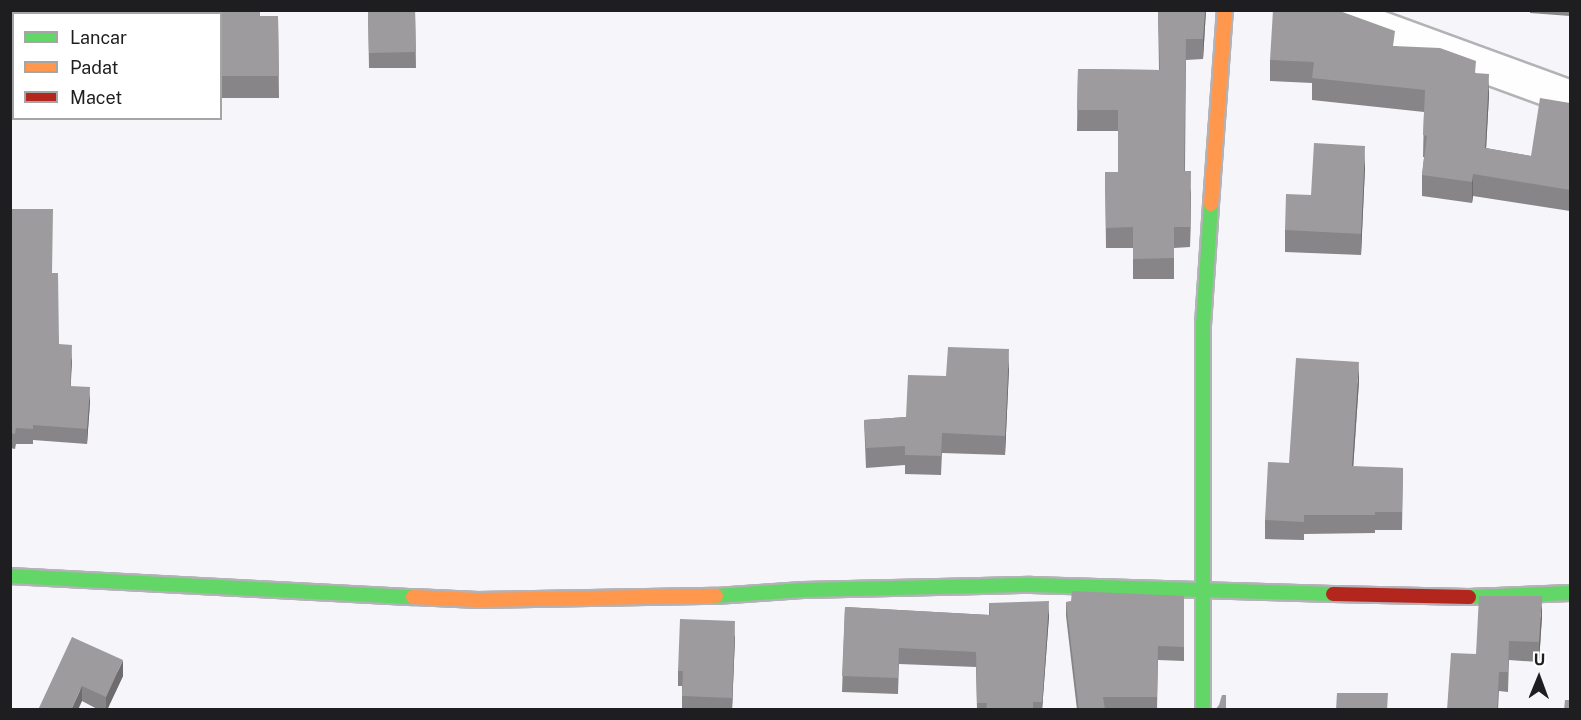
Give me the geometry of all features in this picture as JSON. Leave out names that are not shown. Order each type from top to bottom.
[{"type":"street","points":[[1203,710],[1201,592],[1203,325],[1225,10]]},
{"type":"street","points":[[1332,10],[1570,97]]},
{"type":"street","points":[[10,576],[478,600],[693,597],[803,590],[1031,585],[1201,592],[1489,597],[1570,593]]},
{"type":"building","points":[[77,10],[139,10],[139,12],[77,12]]},
{"type":"building","points":[[194,10],[260,10],[260,16],[278,16],[279,76],[222,76],[222,12],[194,12]]},
{"type":"building","points":[[368,10],[415,10],[416,52],[369,53]]},
{"type":"building","points":[[1158,10],[1205,10],[1203,39],[1186,39],[1184,171],[1191,171],[1190,227],[1174,227],[1174,258],[1133,259],[1133,227],[1106,228],[1105,172],[1118,172],[1118,110],[1077,110],[1078,69],[1160,70]]},
{"type":"building","points":[[1273,10],[1337,10],[1395,31],[1393,46],[1440,48],[1476,61],[1475,73],[1489,74],[1485,148],[1531,156],[1540,98],[1570,103],[1570,190],[1473,174],[1472,182],[1422,175],[1427,136],[1423,135],[1425,90],[1312,78],[1314,62],[1270,60]]},
{"type":"building","points":[[1314,143],[1365,146],[1361,234],[1285,230],[1286,194],[1311,195]]},
{"type":"building","points":[[10,209],[53,209],[52,273],[58,273],[59,344],[72,345],[70,386],[90,387],[87,429],[33,425],[33,429],[16,428],[15,434],[10,433]]},
{"type":"building","points":[[948,347],[1009,349],[1005,436],[942,433],[941,456],[905,455],[905,446],[866,448],[864,420],[906,417],[908,375],[946,376]]},
{"type":"building","points":[[1296,358],[1359,362],[1352,466],[1403,468],[1402,512],[1375,512],[1375,515],[1304,515],[1304,522],[1265,520],[1268,462],[1289,463]]},
{"type":"building","points":[[1072,591],[1184,596],[1184,647],[1158,646],[1157,697],[1103,697],[1105,710],[1079,710],[1066,602],[1071,601]]},
{"type":"building","points":[[1479,596],[1542,596],[1539,642],[1509,641],[1508,672],[1499,672],[1497,710],[1447,710],[1451,653],[1476,654]]},
{"type":"building","points":[[1049,601],[1042,702],[1033,702],[1033,710],[986,710],[987,703],[977,703],[976,652],[899,648],[898,678],[842,676],[845,607],[990,615],[989,603]]},
{"type":"building","points":[[680,619],[735,621],[732,698],[682,696],[683,671],[678,671]]},
{"type":"building","points":[[72,637],[123,660],[106,697],[82,686],[71,710],[38,710]]},
{"type":"building","points":[[1337,693],[1388,693],[1387,710],[1336,710]]},
{"type":"building","points":[[1222,695],[1226,695],[1226,710],[1215,710],[1219,705]]},
{"type":"building","points":[[1565,700],[1570,700],[1570,710],[1564,710]]},
{"type":"traffic: fast","points":[[1203,710],[1203,325],[1211,204]]},
{"type":"traffic: fast","points":[[10,576],[413,597]]},
{"type":"traffic: fast","points":[[716,596],[803,590],[1031,585],[1333,594]]},
{"type":"traffic: fast","points":[[1469,597],[1570,593]]},
{"type":"traffic: slow","points":[[1211,204],[1225,10]]},
{"type":"traffic: slow","points":[[413,597],[478,600],[716,596]]},
{"type":"traffic: jam","points":[[1333,594],[1469,597]]}]
